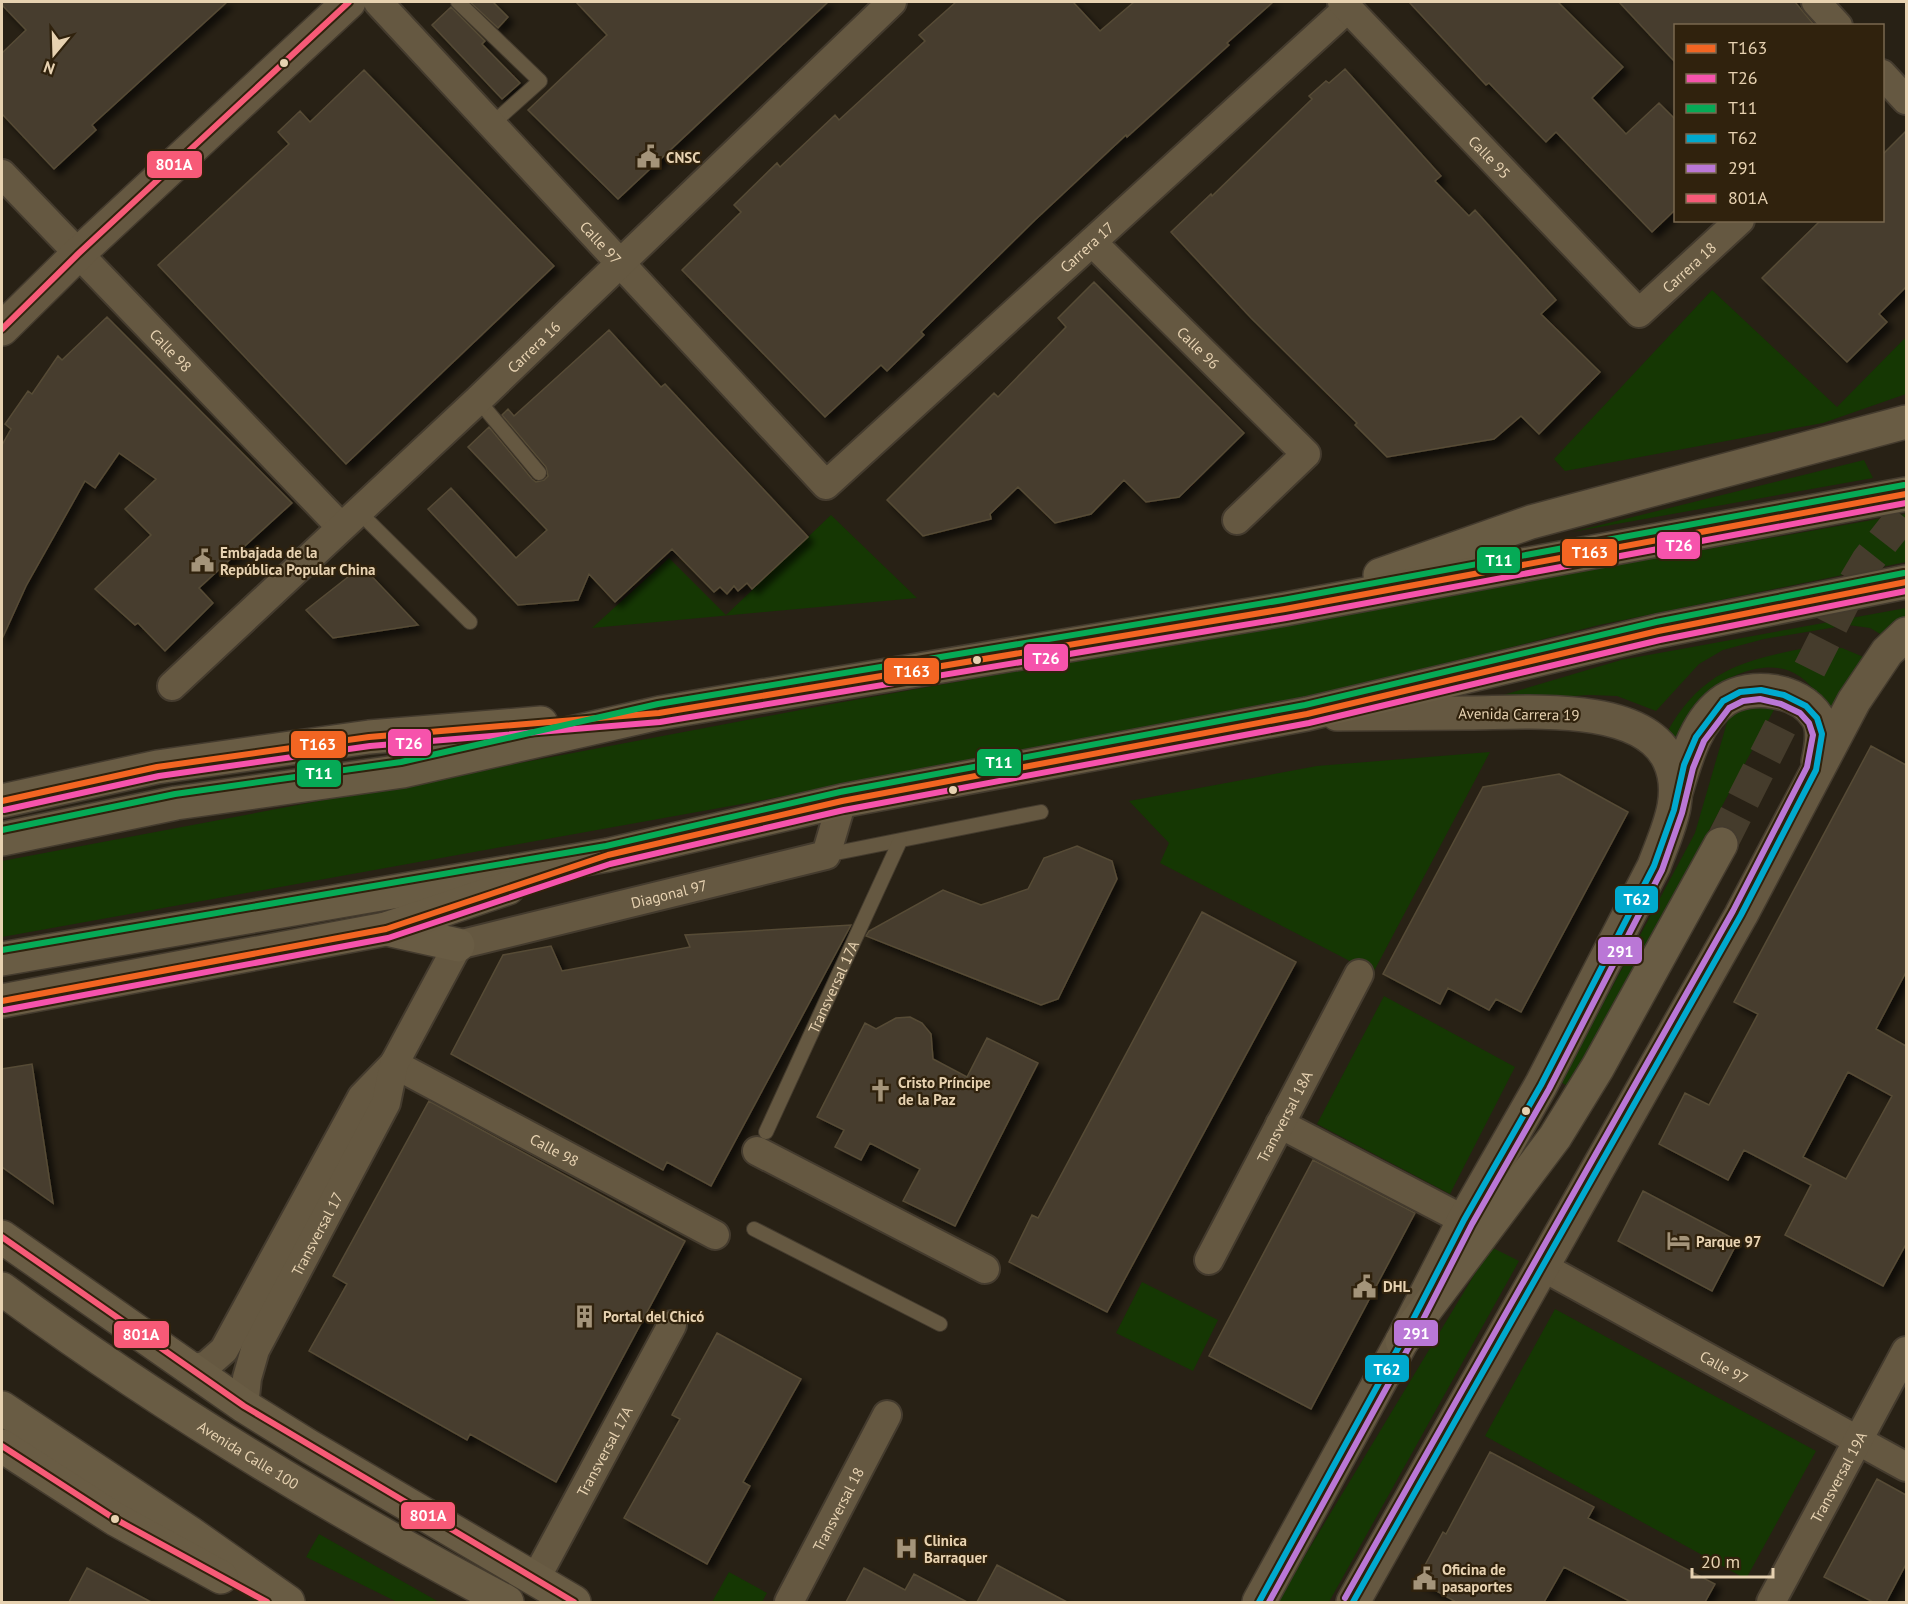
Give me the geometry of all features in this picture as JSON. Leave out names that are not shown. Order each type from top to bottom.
[{"type":"main road","points":[[2,329],[78,254],[349,2]]},
{"type":"main road","points":[[1286,609],[1531,522],[1906,422]]},
{"type":"main road","points":[[2,839],[176,803],[403,771],[659,713],[1286,609],[1906,494]]},
{"type":"main road","points":[[2,959],[608,855],[842,801],[1307,714],[1658,631],[1906,582]]},
{"type":"main road","points":[[1353,1602],[1741,915],[1816,770],[1866,680],[1887,652],[1906,634]]},
{"type":"main road","points":[[1676,793],[1684,765],[1705,723],[1723,701],[1740,692],[1761,690],[1784,694],[1806,706],[1817,718],[1822,734],[1816,770]]},
{"type":"main road","name":"Avenida Carrera 19","points":[[1259,1602],[1402,1341],[1464,1220],[1541,1085],[1654,866],[1668,830],[1676,793],[1670,761],[1660,745],[1633,728],[1609,720],[1557,712],[1307,714]]},
{"type":"main road","points":[[2,801],[157,767],[369,737],[659,713]]},
{"type":"main road","points":[[1402,1341],[1554,1137],[1598,1067],[1721,844]]},
{"type":"main road","points":[[2,1001],[386,929],[608,855]]},
{"type":"main road","points":[[386,929],[458,945]]},
{"type":"main road","points":[[2,1237],[244,1406],[429,1518],[574,1602]]},
{"type":"main road","name":"Avenida Calle 100","points":[[2,1289],[133,1383],[334,1508],[507,1602]]},
{"type":"main road","points":[[2,1408],[190,1533],[288,1602]]},
{"type":"main road","points":[[2,1446],[115,1519],[267,1602]]},
{"type":"street","name":"Calle 97","points":[[378,2],[493,123],[826,485]]},
{"type":"street","name":"Carrera 16","points":[[172,686],[478,400],[892,2]]},
{"type":"street","points":[[1816,2],[1836,24]]},
{"type":"street","name":"Carrera 17","points":[[826,485],[1092,242],[1345,5]]},
{"type":"street","name":"Calle 95","points":[[1345,5],[1639,313]]},
{"type":"street","name":"Calle 98","points":[[2,174],[78,254],[349,519]]},
{"type":"street","name":"Carrera 18","points":[[1639,313],[1738,222]]},
{"type":"street","name":"Calle 96","points":[[1092,242],[1306,454],[1237,520]]},
{"type":"street","points":[[826,855],[842,801]]},
{"type":"street","name":"Diagonal 97","points":[[458,945],[826,855]]},
{"type":"street","name":"Transversal 17","points":[[190,1370],[207,1365],[224,1350],[362,1097],[394,1064],[458,945]]},
{"type":"street","name":"Transversal 18A","points":[[1209,1260],[1359,974]]},
{"type":"street","name":"Calle 98","points":[[394,1064],[715,1235]]},
{"type":"street","name":"Transversal 17","points":[[244,1406],[247,1378],[255,1350],[386,1102],[394,1064]]},
{"type":"street","points":[[1280,1124],[1464,1220]]},
{"type":"street","points":[[761,1142],[985,1269]]},
{"type":"street","name":"Calle 97","points":[[1543,1267],[1906,1467]]},
{"type":"street","name":"Transversal 17A","points":[[536,1578],[672,1325]]},
{"type":"street","name":"Transversal 19A","points":[[1771,1602],[1906,1351]]},
{"type":"street","name":"Transversal 18","points":[[789,1602],[887,1415]]},
{"type":"lane","points":[[458,2],[540,81],[493,123]]},
{"type":"lane","points":[[478,400],[539,473]]},
{"type":"lane","points":[[349,519],[470,622]]},
{"type":"lane","points":[[826,855],[1041,812]]},
{"type":"lane","name":"Transversal 17A","points":[[761,1142],[900,841]]},
{"type":"lane","points":[[754,1229],[940,1324]]},
{"type":"green space","points":[[1712,290],[1837,407],[1906,337],[1906,394],[1823,423],[1565,471],[1554,459]]},
{"type":"green space","points":[[1864,460],[1873,478],[1572,532]]},
{"type":"green space","points":[[1906,514],[1906,562],[1599,625],[1353,687],[1136,733],[2,937],[2,861],[832,704]]},
{"type":"green space","points":[[831,515],[917,598],[592,628],[669,558],[726,615]]},
{"type":"green space","points":[[1906,608],[1906,618],[1882,635],[1870,628],[1848,625],[1764,639],[1723,650],[1699,664],[1656,711],[1617,696],[1589,695],[1483,701],[1621,660]]},
{"type":"green space","points":[[1811,647],[1842,648],[1866,658],[1836,717],[1817,693],[1800,677],[1784,669],[1763,668],[1732,677],[1715,688],[1699,706],[1676,741],[1666,734],[1694,695],[1710,681],[1745,663]]},
{"type":"green space","points":[[1776,706],[1570,1088],[1561,1082],[1695,833],[1728,719],[1738,708]]},
{"type":"green space","points":[[1490,752],[1373,973],[1160,863],[1169,843],[1129,801],[1317,766]]},
{"type":"green space","points":[[1384,996],[1515,1067],[1450,1194],[1317,1124]]},
{"type":"green space","points":[[1491,1247],[1519,1261],[1329,1602],[1277,1602]]},
{"type":"green space","points":[[1142,1282],[1218,1320],[1193,1371],[1116,1333]]},
{"type":"green space","points":[[1555,1309],[1816,1451],[1746,1579],[1485,1436]]},
{"type":"green space","points":[[319,1534],[439,1602],[397,1602],[306,1557]]},
{"type":"green space","points":[[729,1572],[767,1593],[762,1602],[712,1602]]},
{"type":"building","points":[[2,2],[227,2],[92,125],[96,130],[54,169],[2,114],[2,53],[26,30],[2,5]]},
{"type":"building","points":[[470,2],[493,2],[508,17],[498,28]]},
{"type":"building","points":[[576,2],[828,2],[618,199],[528,110],[607,35]]},
{"type":"building","points":[[956,2],[1073,2],[1100,31],[1134,2],[1273,2],[1227,43],[1229,45],[1127,137],[1126,135],[1035,220],[921,332],[924,335],[887,371],[881,365],[825,417],[682,270],[741,212],[734,205],[777,163],[780,167],[835,115],[839,120],[925,41],[919,35]]},
{"type":"building","points":[[1409,2],[1558,2],[1623,67],[1592,98],[1626,134],[1659,103],[1674,118],[1674,211],[1652,232],[1556,132],[1546,142],[1489,83],[1486,85]]},
{"type":"building","points":[[1619,2],[1795,2],[1813,24],[1674,24],[1674,61]]},
{"type":"building","points":[[451,7],[485,41],[482,44],[520,83],[502,99],[432,25]]},
{"type":"building","points":[[1345,69],[1441,176],[1435,181],[1469,216],[1475,210],[1556,300],[1541,314],[1600,372],[1539,434],[1521,416],[1494,439],[1387,457],[1355,425],[1357,423],[1251,318],[1171,232],[1211,194],[1212,196],[1312,99],[1309,96],[1326,81],[1329,83]]},
{"type":"building","points":[[364,70],[554,266],[346,464],[158,265],[289,144],[278,132],[300,111],[310,122]]},
{"type":"building","points":[[1906,131],[1906,287],[1879,314],[1887,322],[1847,362],[1762,278],[1819,222],[1884,222],[1884,153]]},
{"type":"building","points":[[1094,282],[1244,433],[1179,497],[1146,502],[1124,480],[1091,514],[1055,523],[1018,487],[990,514],[991,519],[923,536],[887,500],[994,393],[998,397],[1066,327],[1058,318]]},
{"type":"building","points":[[107,317],[292,503],[199,588],[213,603],[165,651],[138,623],[135,625],[95,589],[151,535],[125,509],[156,479],[119,453],[95,488],[85,481],[26,586],[2,639],[2,445],[11,429],[5,424],[28,391],[32,394],[58,356],[62,360]]},
{"type":"building","points":[[609,330],[661,387],[665,384],[808,537],[752,589],[747,583],[738,591],[734,586],[727,594],[720,587],[714,592],[672,549],[615,602],[589,574],[578,600],[518,605],[428,509],[451,488],[516,558],[547,530],[468,447],[489,427],[532,479],[536,482],[544,480],[548,476],[546,467],[502,415],[508,409],[514,416]]},
{"type":"building","points":[[362,566],[418,625],[333,638],[306,610]]},
{"type":"building","points":[[1871,746],[1906,765],[1906,972],[1876,1029],[1906,1046],[1906,1244],[1883,1286],[1785,1235],[1811,1185],[1744,1150],[1728,1180],[1659,1144],[1685,1093],[1709,1105],[1758,1014],[1734,1002]],"holes":[[[1848,1072],[1892,1096],[1846,1179],[1803,1157]]]},
{"type":"building","points":[[1559,774],[1628,812],[1521,1012],[1496,999],[1489,1010],[1448,988],[1440,1004],[1383,974],[1483,787]]},
{"type":"building","points":[[1077,846],[1112,861],[1117,879],[1058,999],[1041,1005],[866,936],[869,931],[943,890],[981,905],[1028,889],[1044,858]]},
{"type":"building","points":[[1202,912],[1296,962],[1107,1312],[1009,1262],[1032,1215],[1038,1218]]},
{"type":"building","points":[[851,925],[711,1186],[667,1162],[663,1170],[451,1054],[503,955],[551,946],[562,971],[690,947],[685,935]]},
{"type":"building","points":[[910,1017],[922,1023],[931,1034],[933,1059],[967,1077],[987,1038],[1038,1063],[955,1226],[903,1201],[920,1169],[870,1143],[861,1160],[835,1147],[844,1130],[817,1117],[865,1023],[876,1029],[896,1018]]},
{"type":"building","points":[[32,1064],[53,1203],[2,1167],[2,1069]]},
{"type":"building","points":[[429,1101],[685,1241],[556,1482],[470,1434],[467,1440],[309,1351],[347,1284],[333,1276]]},
{"type":"building","points":[[1313,1160],[1415,1213],[1311,1409],[1209,1356]]},
{"type":"building","name":"Parque 97","points":[[1643,1191],[1738,1241],[1712,1291],[1618,1241]]},
{"type":"building","points":[[717,1333],[801,1379],[743,1482],[750,1486],[707,1564],[624,1518],[680,1419],[672,1415]]},
{"type":"building","points":[[1490,1452],[1594,1507],[1588,1518],[1715,1584],[1705,1602],[1631,1602],[1564,1567],[1544,1602],[1456,1602],[1417,1580],[1443,1532],[1446,1534]]},
{"type":"building","points":[[1877,1479],[1906,1495],[1906,1564],[1886,1602],[1873,1602],[1824,1577]]},
{"type":"building","points":[[997,1565],[1067,1602],[977,1602]]},
{"type":"building","points":[[87,1568],[151,1602],[69,1602]]},
{"type":"building","name":"Clinica Barraquer","points":[[864,1568],[905,1590],[914,1574],[967,1602],[846,1602]]},
{"type":"tunnel","points":[[1721,844],[1846,597],[1868,560],[1906,512]]},
{"type":"transit line","name":"801A","points":[[2,329],[78,254],[349,2]]},
{"type":"transit line","name":"T11","points":[[2,830],[175,794],[401,762],[658,704],[1283,600],[1904,485]]},
{"type":"transit line","name":"T163","points":[[2,801],[157,767],[369,737],[659,713],[1285,609],[1906,494]]},
{"type":"transit line","name":"T26","points":[[4,810],[159,776],[370,746],[660,722],[1286,618],[1906,503]]},
{"type":"transit line","name":"T11","points":[[2,950],[606,846],[840,792],[1305,705],[1656,622],[1904,573]]},
{"type":"transit line","name":"T163","points":[[2,1001],[386,929],[608,855],[842,801],[1307,714],[1658,631],[1906,582]]},
{"type":"transit line","name":"T26","points":[[4,1010],[388,938],[610,864],[844,810],[1309,723],[1660,640],[1906,591]]},
{"type":"transit line","name":"T62","points":[[1259,1602],[1402,1341],[1464,1220],[1541,1085],[1654,866],[1674,810],[1684,765],[1696,737],[1723,701],[1740,692],[1761,690],[1784,695],[1806,706],[1817,718],[1822,734],[1816,770],[1741,915],[1353,1602]]},
{"type":"transit line","name":"291","points":[[1269,1602],[1410,1345],[1472,1224],[1549,1089],[1662,870],[1682,813],[1693,768],[1704,741],[1729,708],[1743,701],[1760,699],[1781,704],[1800,713],[1809,723],[1813,735],[1807,767],[1733,911],[1345,1598]]},
{"type":"transit line","name":"801A","points":[[2,1237],[244,1406],[574,1602]]},
{"type":"transit line","name":"801A","points":[[2,1446],[115,1519],[267,1602]]},
{"type":"place","name":"CNSC","points":[[648,157]]},
{"type":"place","name":"Embajada de la República Popular China","points":[[202,561]]},
{"type":"place","name":"Cristo Príncipe de la Paz","points":[[880,1091]]},
{"type":"place","name":"Parque 97","points":[[1678,1241]]},
{"type":"place","name":"DHL","points":[[1365,1286]]},
{"type":"place","name":"Portal del Chicó","points":[[585,1316]]},
{"type":"place","name":"Clinica Barraquer","points":[[906,1549]]},
{"type":"place","name":"Oficina de pasaportes","points":[[1424,1578]]}]
